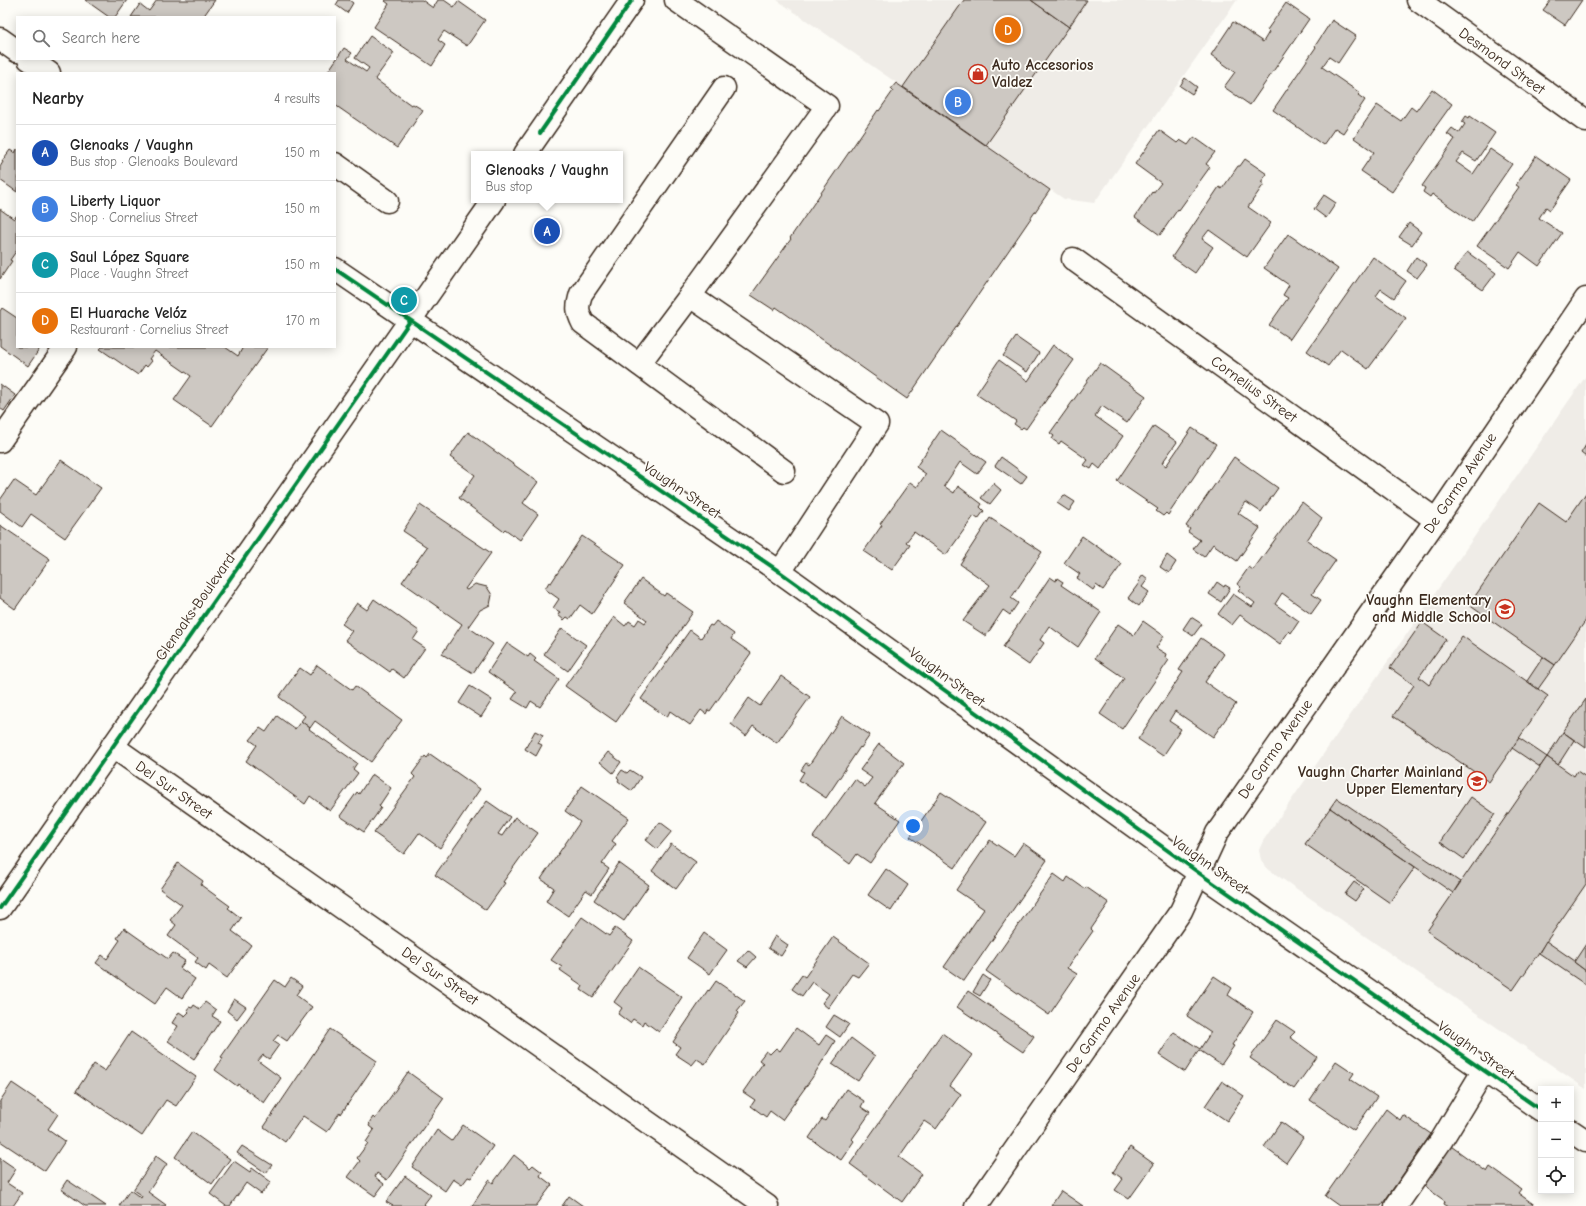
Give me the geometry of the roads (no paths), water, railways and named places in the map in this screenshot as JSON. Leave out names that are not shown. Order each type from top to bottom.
[{"type":"street","points":[[527,151],[632,0]]},
{"type":"street","points":[[639,364],[827,106],[676,0]]},
{"type":"street","name":"Desmond Street","points":[[1418,0],[1586,121]]},
{"type":"street","points":[[0,39],[16,50]]},
{"type":"street","points":[[30,60],[48,72]]},
{"type":"street","points":[[724,88],[586,288],[579,300],[579,316],[583,323],[784,471]]},
{"type":"street","points":[[336,165],[388,201]]},
{"type":"street","name":"Glenoaks Boulevard","points":[[0,908],[492,203]]},
{"type":"street","name":"Cornelius Street","points":[[1073,259],[1436,520]]},
{"type":"street","name":"Vaughn Street","points":[[336,270],[780,572],[1199,873],[1538,1108]]},
{"type":"street","points":[[690,296],[877,424],[780,572]]},
{"type":"street","name":"De Garmo Avenue","points":[[976,1206],[1181,911],[1217,832],[1436,520],[1586,299]]},
{"type":"street","points":[[0,441],[65,348]]},
{"type":"street","name":"Del Sur Street","points":[[112,746],[767,1206]]},
{"type":"street","points":[[1396,1206],[1441,1141],[1484,1070]]},
{"type":"street","points":[[1574,1133],[1586,1141]]},
{"type":"place","name":"El Huarache Velóz","points":[[1008,30]]},
{"type":"place","name":"Auto Accesorios Valdez","points":[[978,74]]},
{"type":"place","name":"Liberty Liquor","points":[[958,102]]},
{"type":"place","name":"Glenoaks / Vaughn","points":[[547,231]]},
{"type":"place","name":"Saul López Square","points":[[404,300]]},
{"type":"place","name":"Vaughn Elementary and Middle School","points":[[1505,609]]},
{"type":"place","name":"Vaughn Charter Mainland Upper Elementary","points":[[1477,781]]}]
